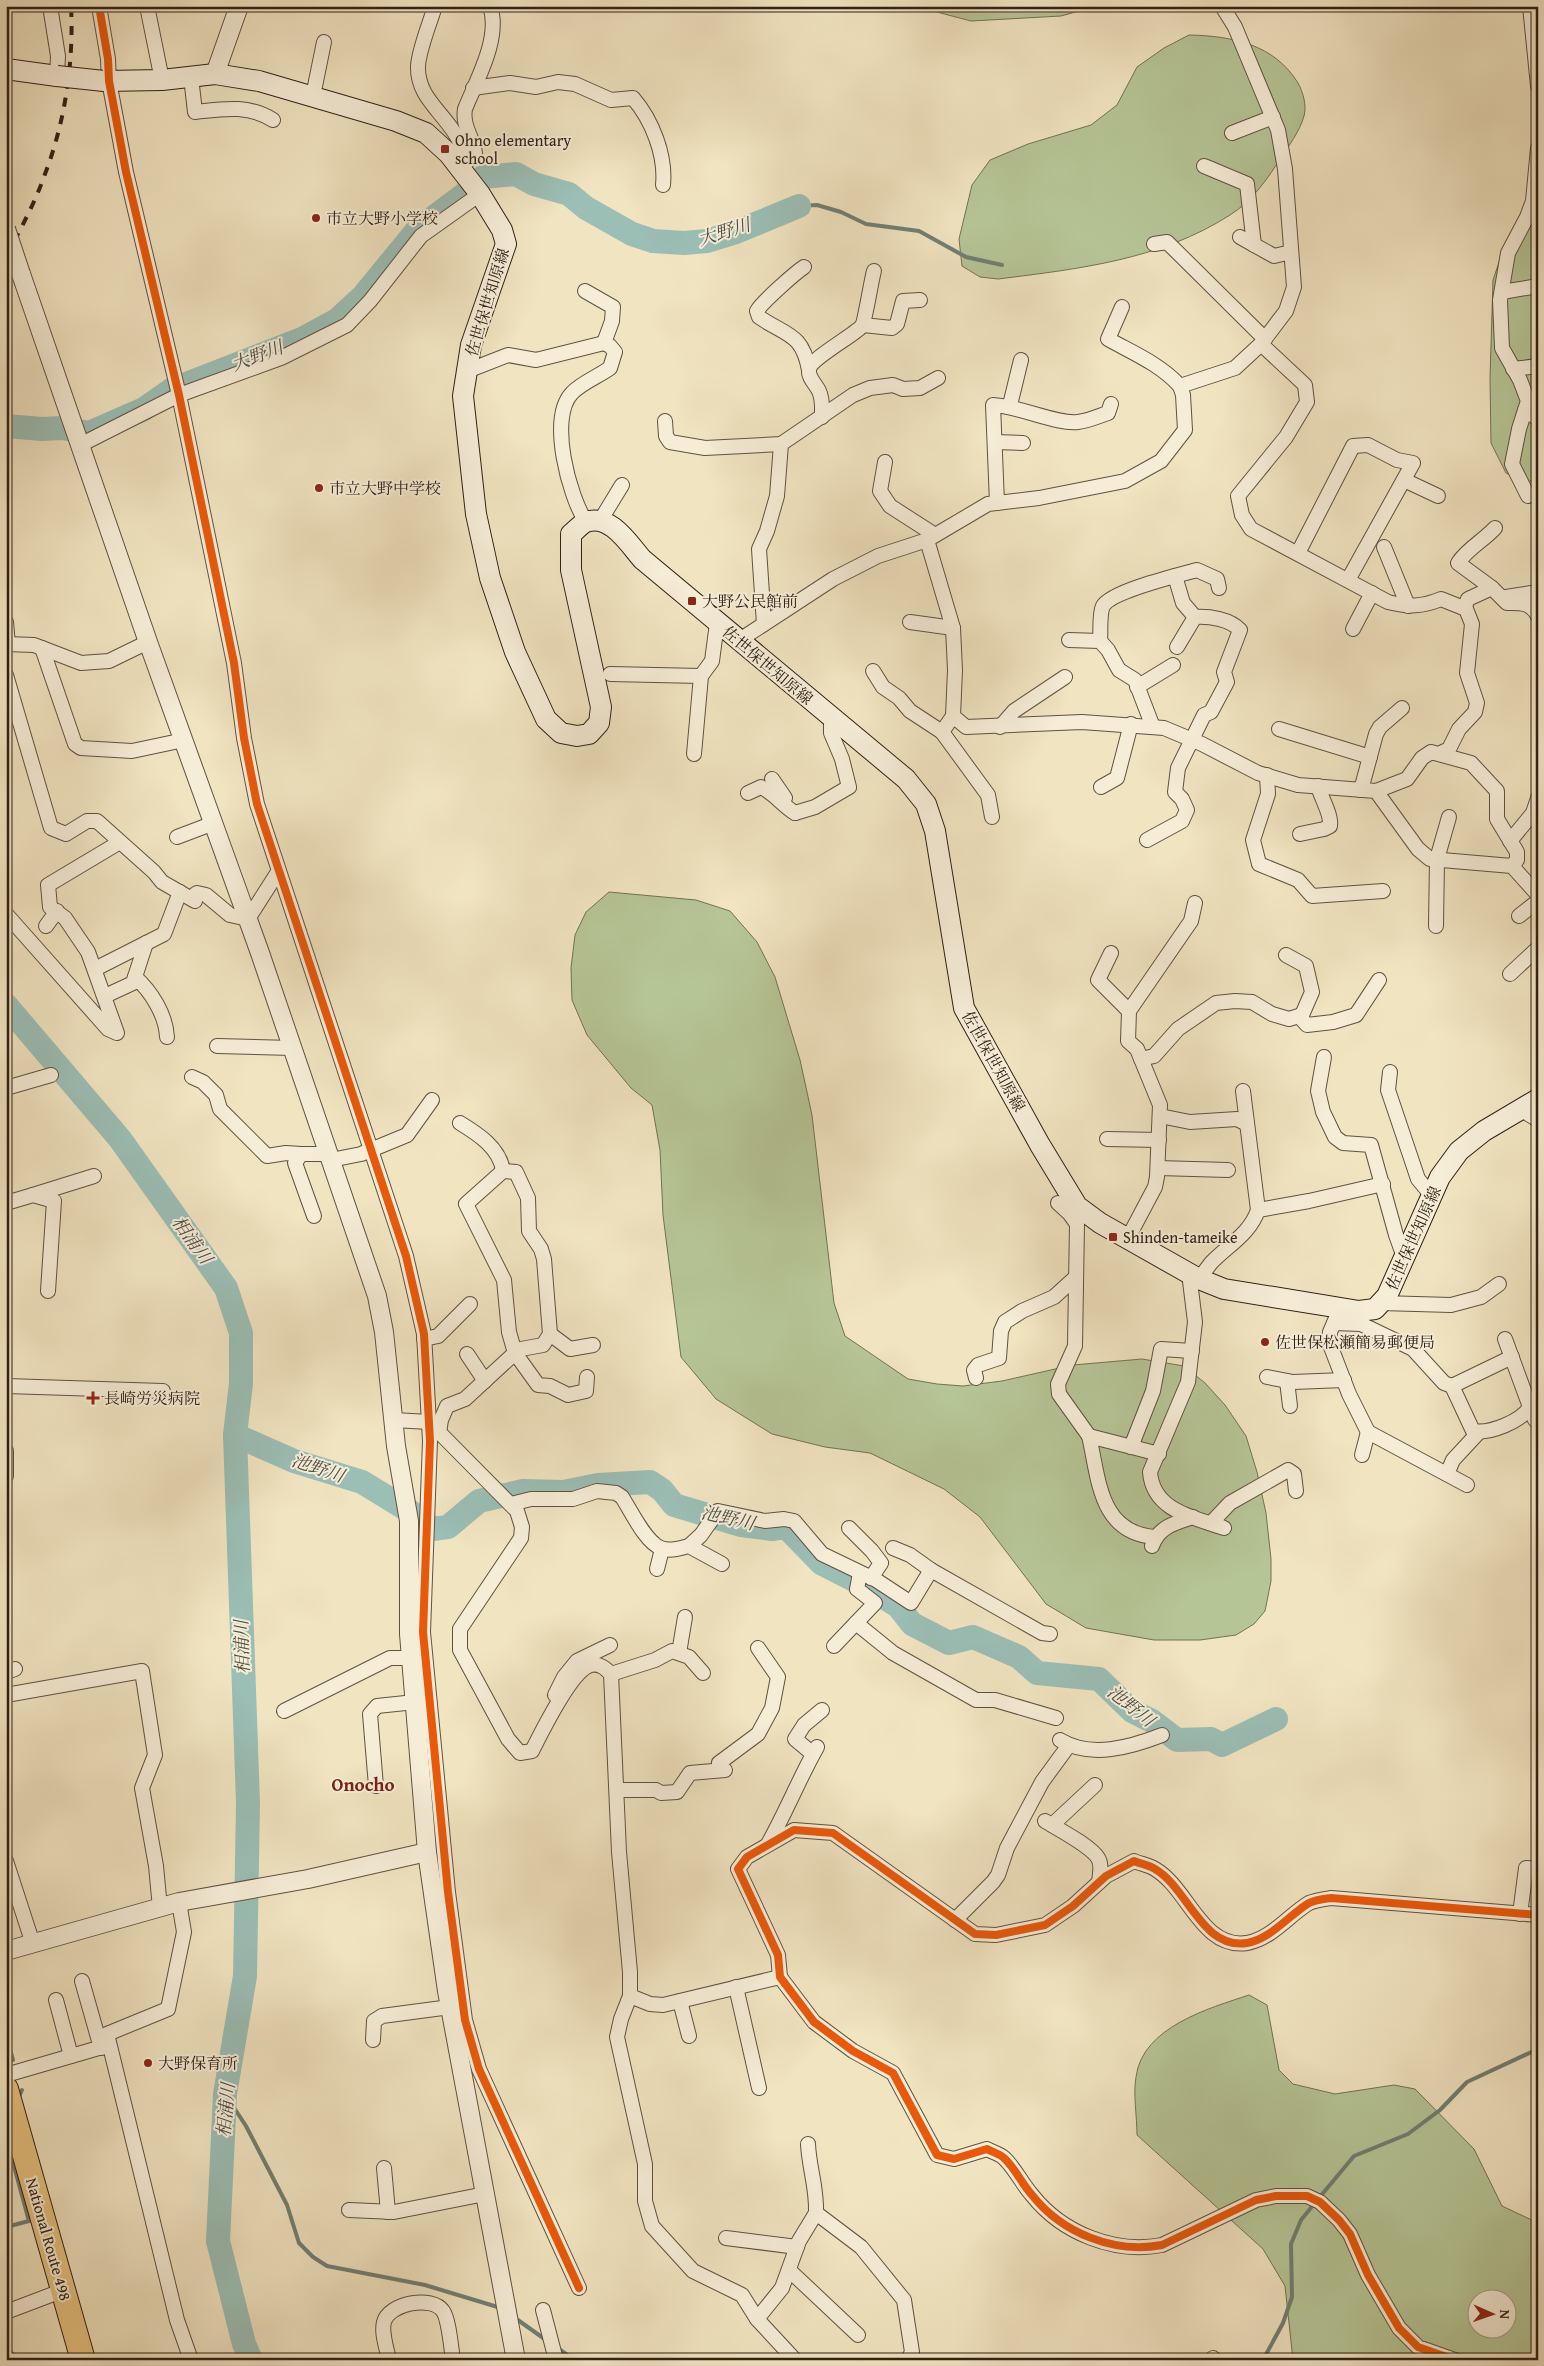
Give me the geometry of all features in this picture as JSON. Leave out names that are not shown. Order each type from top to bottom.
[{"type":"highway","name":"National Route 498","points":[[6,2089],[83,2360]]},
{"type":"main road","name":"佐世保世知原線","points":[[6,69],[106,81],[162,80],[215,74],[259,81],[396,121],[426,133],[449,154],[465,165],[502,230],[506,244],[471,345],[463,396],[475,504],[490,578],[515,652],[546,719],[561,733],[577,736],[589,734],[599,723],[601,707],[571,570],[571,534],[593,521],[617,530],[642,559],[738,641],[906,779],[926,804],[935,831],[964,1008],[1040,1145],[1077,1206],[1078,1215],[1128,1238],[1194,1276],[1224,1289],[1337,1316],[1375,1309],[1387,1296],[1440,1178],[1459,1151],[1484,1132],[1538,1099]]},
{"type":"street","points":[[50,6],[58,56],[57,76]]},
{"type":"street","points":[[99,6],[108,59],[106,81],[179,395],[234,662],[244,738],[257,804],[406,1256],[424,1339],[429,1422],[423,1632],[448,1892],[466,2020],[479,2069],[580,2288]]},
{"type":"street","points":[[147,6],[162,80]]},
{"type":"street","points":[[215,74],[239,6]]},
{"type":"street","points":[[435,6],[418,64],[419,84],[424,94],[454,133],[465,165]]},
{"type":"street","points":[[465,165],[475,153],[464,118],[473,88],[488,52],[495,20],[490,6]]},
{"type":"street","points":[[1180,386],[1235,368],[1263,341],[1286,311],[1294,287],[1285,169],[1278,130],[1235,27],[1222,6]]},
{"type":"street","points":[[1530,6],[1537,79]]},
{"type":"street","points":[[313,96],[324,42]]},
{"type":"street","points":[[190,77],[195,112],[235,108],[260,112],[273,120]]},
{"type":"street","points":[[473,88],[510,83],[536,87],[558,82],[575,84],[611,100],[633,98],[645,112],[662,157],[663,185]]},
{"type":"street","points":[[1232,133],[1273,117]]},
{"type":"street","points":[[1528,496],[1512,464],[1528,401],[1502,348],[1502,292],[1508,253],[1527,217],[1533,201],[1538,148]]},
{"type":"street","points":[[1204,166],[1247,184],[1254,245]]},
{"type":"street","points":[[80,446],[179,395],[281,358],[347,325],[370,301],[421,236],[480,194]]},
{"type":"street","points":[[6,229],[148,642],[293,1048],[377,1296],[384,1332],[394,1420],[409,1521],[411,1658],[427,1852],[450,2007],[516,2360]]},
{"type":"street","points":[[1240,237],[1274,256],[1291,252]]},
{"type":"street","points":[[1154,244],[1167,242],[1305,385],[1307,402],[1286,437],[1238,496],[1242,515],[1251,529],[1388,602],[1408,606],[1426,605],[1441,599],[1466,609],[1472,624],[1467,672],[1477,703],[1475,712],[1459,729],[1450,749],[1441,753]]},
{"type":"street","points":[[804,267],[792,275],[781,288],[760,306],[758,312],[760,317],[794,337],[803,346],[809,376],[818,390],[822,402],[822,417]]},
{"type":"street","points":[[808,370],[812,362],[848,338],[863,325],[874,271]]},
{"type":"street","points":[[1502,292],[1538,286]]},
{"type":"street","points":[[585,291],[613,307],[612,321],[604,343]]},
{"type":"street","points":[[863,325],[892,328],[897,324],[903,302],[920,300]]},
{"type":"street","points":[[738,641],[833,579],[878,556],[931,538],[988,504],[1039,498],[1125,480],[1161,461],[1186,430],[1183,395],[1180,386],[1169,374],[1153,363],[1108,339],[1122,307]]},
{"type":"street","points":[[467,371],[508,354],[536,360],[604,343],[610,346],[614,352],[610,368],[571,393],[562,412],[562,441],[568,478],[578,509],[593,521],[622,485]]},
{"type":"street","points":[[1010,405],[1021,360]]},
{"type":"street","points":[[1513,368],[1538,366]]},
{"type":"street","points":[[665,421],[666,436],[670,442],[705,448],[782,444],[853,395],[870,388],[893,385],[903,389],[920,388],[938,378]]},
{"type":"street","points":[[997,503],[993,404],[1010,405],[1061,421],[1077,422],[1108,412],[1111,404]]},
{"type":"street","points":[[1525,410],[1538,419]]},
{"type":"street","points":[[995,442],[1023,443]]},
{"type":"street","points":[[764,624],[759,549],[767,531],[777,496],[782,444]]},
{"type":"street","points":[[1298,553],[1353,446],[1368,446],[1397,460],[1413,463],[1348,580]]},
{"type":"street","points":[[884,462],[880,491],[890,506],[931,538],[952,628],[956,670],[953,716],[942,732]]},
{"type":"street","points":[[1404,480],[1438,496]]},
{"type":"street","points":[[1495,528],[1482,542],[1464,554],[1458,563],[1492,588],[1507,603],[1528,603],[1534,608],[1538,616]]},
{"type":"street","points":[[1384,547],[1408,606]]},
{"type":"street","points":[[1153,726],[1135,680],[1119,670],[1108,650],[1100,641],[1102,608],[1108,600],[1197,570],[1217,579],[1219,588]]},
{"type":"street","points":[[1175,576],[1183,603],[1195,617]]},
{"type":"street","points":[[1464,608],[1468,599],[1492,588]]},
{"type":"street","points":[[1502,598],[1538,592]]},
{"type":"street","points":[[1353,629],[1372,593]]},
{"type":"street","points":[[1147,840],[1182,821],[1187,810],[1182,799],[1175,792],[1178,768],[1204,716],[1211,712],[1227,682],[1224,672],[1240,630],[1236,626],[1208,616],[1195,617]]},
{"type":"street","points":[[1178,647],[1195,617]]},
{"type":"street","points":[[6,622],[7,644],[34,645],[81,663],[108,661],[148,642]]},
{"type":"street","points":[[910,622],[952,628]]},
{"type":"street","points":[[694,754],[701,676],[712,661],[717,623]]},
{"type":"street","points":[[1068,640],[1100,641]]},
{"type":"street","points":[[42,648],[75,744],[81,748],[132,751],[184,740]]},
{"type":"street","points":[[1137,686],[1173,665]]},
{"type":"street","points":[[873,671],[884,687],[899,698],[910,711],[942,732],[988,795],[992,818]]},
{"type":"street","points":[[610,674],[701,676]]},
{"type":"street","points":[[6,676],[51,828],[66,834],[87,820],[97,821],[154,872],[162,882],[188,897]]},
{"type":"street","points":[[1000,727],[1014,711],[1065,677]]},
{"type":"street","points":[[1361,790],[1380,727],[1402,708]]},
{"type":"street","points":[[953,716],[966,727],[1082,722],[1153,726],[1164,728],[1192,739],[1267,776],[1298,785],[1361,790],[1376,791],[1407,779],[1422,758],[1432,752],[1441,753],[1471,763],[1497,791],[1497,819],[1517,852],[1518,860],[1512,866]]},
{"type":"street","points":[[748,793],[761,787],[770,792],[782,805],[795,813],[815,807],[849,787],[842,759],[831,733],[831,718]]},
{"type":"street","points":[[1101,787],[1117,778],[1131,724]]},
{"type":"street","points":[[1279,729],[1370,757]]},
{"type":"street","points":[[1267,776],[1268,794],[1253,840],[1259,864],[1298,880],[1312,896],[1383,891]]},
{"type":"street","points":[[772,778],[795,813]]},
{"type":"street","points":[[1300,834],[1330,826],[1332,819],[1321,799],[1318,786]]},
{"type":"street","points":[[1376,791],[1418,849],[1430,859],[1512,866],[1538,895]]},
{"type":"street","points":[[1510,841],[1533,813],[1538,798]]},
{"type":"street","points":[[1436,926],[1437,859],[1449,817]]},
{"type":"street","points":[[177,837],[214,823]]},
{"type":"street","points":[[6,914],[108,1029],[117,1033],[88,952],[66,918],[50,907],[48,885],[120,842]]},
{"type":"street","points":[[248,919],[278,872]]},
{"type":"street","points":[[95,969],[164,934],[188,897],[197,893],[206,895],[230,915],[248,919]]},
{"type":"street","points":[[1519,916],[1538,901]]},
{"type":"street","points":[[1128,1238],[1155,1187],[1158,1168],[1160,1116],[1160,1105],[1142,1060],[1137,1049],[1128,1041],[1129,1011],[1195,903]]},
{"type":"street","points":[[46,926],[56,911]]},
{"type":"street","points":[[105,996],[133,983],[146,943]]},
{"type":"street","points":[[1510,974],[1538,948]]},
{"type":"street","points":[[1111,953],[1098,980],[1129,1011]]},
{"type":"street","points":[[1142,1060],[1154,1056],[1178,1029],[1216,1003],[1235,1000],[1252,1002],[1272,1014],[1288,1019],[1302,1015],[1312,992],[1306,966],[1286,955]]},
{"type":"street","points":[[135,977],[146,986],[166,1025],[167,1037]]},
{"type":"street","points":[[1299,1016],[1307,1025],[1333,1022],[1356,1015],[1379,980]]},
{"type":"street","points":[[217,1046],[225,1048],[293,1048]]},
{"type":"street","points":[[1324,1057],[1318,1091],[1324,1112],[1335,1137],[1343,1143],[1371,1144],[1396,1235],[1404,1257]]},
{"type":"street","points":[[1390,1072],[1388,1090],[1418,1179],[1432,1196]]},
{"type":"street","points":[[6,1088],[52,1075]]},
{"type":"street","points":[[192,1077],[203,1082],[216,1095],[220,1109],[267,1156],[286,1153],[330,1157],[371,1151],[407,1136],[432,1100]]},
{"type":"street","points":[[1243,1091],[1258,1210],[1256,1216],[1236,1242],[1194,1276],[1195,1322],[1188,1382],[1150,1472],[1151,1486],[1160,1500],[1172,1509],[1218,1526],[1230,1503],[1288,1470],[1294,1474],[1296,1491]]},
{"type":"street","points":[[1520,1109],[1538,1120]]},
{"type":"street","points":[[1160,1116],[1190,1122],[1237,1119],[1247,1124]]},
{"type":"street","points":[[460,1123],[480,1135],[501,1160],[503,1171]]},
{"type":"street","points":[[1107,1139],[1159,1140]]},
{"type":"street","points":[[301,1154],[295,1163],[314,1216]]},
{"type":"street","points":[[1158,1168],[1228,1170]]},
{"type":"street","points":[[440,1433],[441,1420],[447,1406],[460,1402],[514,1354],[522,1349],[543,1345],[550,1334],[544,1259],[541,1249],[529,1231],[528,1198],[516,1172],[503,1171],[466,1204],[504,1280],[509,1332],[514,1354],[538,1385],[550,1386],[568,1395],[586,1391],[587,1376]]},
{"type":"street","points":[[6,1203],[94,1176]]},
{"type":"street","points":[[1258,1210],[1309,1201],[1382,1184]]},
{"type":"street","points":[[33,1195],[54,1201],[48,1292]]},
{"type":"street","points":[[1058,1203],[1078,1215],[1075,1346],[1058,1384],[1060,1394],[1089,1436],[1105,1504],[1114,1519],[1131,1532],[1154,1542],[1170,1524],[1193,1517]]},
{"type":"street","points":[[976,1378],[974,1370],[978,1365],[999,1358],[1001,1331],[1005,1322],[1022,1311],[1054,1297],[1076,1277]]},
{"type":"street","points":[[1381,1303],[1451,1305],[1481,1298],[1499,1284]]},
{"type":"street","points":[[424,1339],[438,1336],[470,1304]]},
{"type":"street","points":[[1467,1485],[1368,1432],[1329,1342],[1337,1316],[1361,1324],[1413,1349],[1444,1383],[1452,1386],[1474,1431],[1479,1432]]},
{"type":"street","points":[[550,1334],[570,1349],[593,1345]]},
{"type":"street","points":[[1447,1474],[1453,1460],[1479,1432],[1510,1422],[1535,1411],[1505,1339]]},
{"type":"street","points":[[1131,1447],[1153,1391],[1161,1349],[1192,1351]]},
{"type":"street","points":[[467,1354],[485,1381]]},
{"type":"street","points":[[1452,1386],[1512,1357]]},
{"type":"street","points":[[1267,1377],[1287,1381],[1344,1380]]},
{"type":"street","points":[[1287,1381],[1290,1406]]},
{"type":"street","points":[[6,1386],[163,1391]]},
{"type":"street","points":[[394,1420],[429,1422],[517,1511],[522,1527],[520,1538],[460,1630],[460,1650],[508,1739],[520,1753],[532,1751],[550,1716],[580,1671],[591,1665],[602,1666],[611,1674],[630,1996],[620,2019],[617,2038],[645,2164],[645,2200],[652,2226],[693,2271],[742,2295],[757,2319],[795,2360]]},
{"type":"street","points":[[1362,1455],[1368,1432]]},
{"type":"street","points":[[1089,1436],[1159,1454]]},
{"type":"street","points":[[6,1451],[6,1476]]},
{"type":"street","points":[[506,1498],[573,1499],[597,1491],[616,1493],[622,1497],[652,1543],[662,1549],[672,1550],[689,1546],[701,1536],[718,1511],[765,1521],[784,1519],[794,1521],[822,1554],[911,1603],[931,1570]]},
{"type":"street","points":[[834,1646],[875,1603],[857,1589],[865,1576],[881,1563],[850,1528]]},
{"type":"street","points":[[689,1546],[722,1564]]},
{"type":"street","points":[[893,1548],[910,1555],[931,1570],[1042,1633],[1050,1634]]},
{"type":"street","points":[[656,1570],[662,1549]]},
{"type":"street","points":[[678,1653],[685,1617]]},
{"type":"street","points":[[856,1623],[893,1653],[976,1700],[995,1700],[1056,1718]]},
{"type":"street","points":[[560,1700],[554,1696],[564,1677],[577,1661],[610,1645]]},
{"type":"street","points":[[617,1790],[656,1790],[661,1793],[677,1792],[690,1774],[716,1774],[719,1762],[758,1734],[772,1708],[778,1677],[758,1648]]},
{"type":"street","points":[[611,1674],[655,1660],[672,1651],[689,1657],[703,1673]]},
{"type":"street","points":[[284,1711],[390,1658],[411,1658]]},
{"type":"street","points":[[6,1695],[142,1671],[155,1755],[142,1788],[156,1866],[160,1908]]},
{"type":"street","points":[[376,1786],[370,1714],[377,1706],[414,1702]]},
{"type":"street","points":[[768,1845],[789,1808],[799,1779],[815,1750],[795,1739],[804,1725],[822,1710]]},
{"type":"street","points":[[955,1920],[998,1875],[1007,1848],[1065,1743],[1086,1750],[1126,1748],[1162,1735]]},
{"type":"street","points":[[1095,1784],[1048,1823],[1075,1839],[1098,1857],[1101,1866],[1099,1882]]},
{"type":"street","points":[[1455,2360],[1418,2347],[1399,2328],[1368,2275],[1350,2234],[1339,2220],[1320,2202],[1307,2196],[1276,2196],[1256,2200],[1162,2245],[1146,2248],[1120,2246],[1086,2237],[1054,2218],[1033,2197],[1004,2158],[987,2149],[954,2159],[937,2155],[893,2073],[853,2051],[814,2022],[780,1977],[778,1955],[738,1869],[746,1857],[794,1830],[832,1833],[975,1934],[996,1935],[1045,1925],[1073,1906],[1106,1876],[1134,1861],[1156,1869],[1169,1881],[1213,1934],[1228,1942],[1247,1943],[1262,1938],[1310,1902],[1331,1898],[1538,1915]]},
{"type":"street","points":[[6,1951],[179,1902],[308,1878],[427,1852]]},
{"type":"street","points":[[6,1861],[33,1944]]},
{"type":"street","points":[[1520,1914],[1526,1868],[1538,1870]]},
{"type":"street","points":[[105,2046],[107,2034],[168,2010],[184,1932],[179,1902]]},
{"type":"street","points":[[630,1996],[650,2004],[662,2004],[780,1977]]},
{"type":"street","points":[[82,1981],[105,2046],[177,2320],[191,2360]]},
{"type":"street","points":[[736,1988],[759,2088]]},
{"type":"street","points":[[56,2000],[71,2056]]},
{"type":"street","points":[[680,2000],[688,2036]]},
{"type":"street","points":[[373,2040],[374,2022],[382,2016],[450,2007]]},
{"type":"street","points":[[6,2075],[105,2046]]},
{"type":"street","points":[[757,2319],[782,2288],[797,2247],[816,2213],[817,2193],[808,2157],[808,2144]]},
{"type":"street","points":[[384,2168],[388,2212]]},
{"type":"street","points":[[349,2210],[394,2212],[485,2194]]},
{"type":"street","points":[[816,2213],[861,2247],[904,2300],[912,2352],[908,2360]]},
{"type":"street","points":[[726,2238],[797,2247]]},
{"type":"street","points":[[789,2270],[858,2335]]},
{"type":"street","points":[[6,2312],[64,2290]]},
{"type":"street","points":[[389,2360],[384,2322],[389,2312],[396,2308],[431,2303],[439,2306],[444,2313],[454,2360]]},
{"type":"street","points":[[543,2310],[556,2360]]},
{"type":"street","points":[[6,2355],[8,2360]]},
{"type":"green space","points":[[927,6],[1097,6],[1061,16],[971,21],[933,11]]},
{"type":"green space","points":[[1189,35],[1221,37],[1251,45],[1277,59],[1298,83],[1305,108],[1300,127],[1270,175],[1252,197],[1238,210],[1203,230],[1175,243],[1118,260],[998,279],[980,277],[962,266],[959,239],[972,185],[990,160],[1028,144],[1091,125],[1117,105],[1137,67],[1164,48]]},
{"type":"green space","points":[[1538,198],[1538,480],[1525,482],[1506,473],[1491,443],[1490,378],[1493,280],[1506,242]]},
{"type":"green space","points":[[609,892],[696,900],[730,911],[757,942],[775,977],[800,1060],[812,1115],[834,1303],[845,1336],[908,1379],[963,1386],[1002,1381],[1073,1365],[1142,1359],[1184,1366],[1205,1383],[1225,1405],[1246,1436],[1257,1472],[1266,1513],[1271,1559],[1271,1581],[1265,1611],[1254,1624],[1236,1635],[1200,1640],[1154,1640],[1086,1628],[1046,1604],[980,1517],[944,1489],[870,1453],[825,1447],[772,1434],[716,1399],[681,1357],[663,1215],[660,1150],[652,1105],[631,1088],[587,1035],[572,1000],[571,968],[575,935],[586,912]]},
{"type":"green space","points":[[1249,1995],[1267,2005],[1279,2070],[1293,2084],[1335,2094],[1394,2085],[1415,2089],[1474,2149],[1502,2206],[1538,2223],[1538,2360],[1293,2360],[1285,2286],[1263,2249],[1137,2135],[1135,2084],[1141,2060],[1151,2045],[1164,2033],[1180,2022],[1216,2006]]},
{"type":"waterway","name":"大野川","points":[[483,177],[516,174],[534,184],[569,194],[586,208],[632,234],[653,241],[684,243],[707,241],[736,232],[799,206]]},
{"type":"waterway","name":"大野川","points":[[6,426],[42,429],[63,428],[89,433],[144,409],[171,390],[302,339],[337,320],[363,296],[418,229],[466,193]]},
{"type":"waterway","points":[[799,206],[817,205],[841,212],[866,224],[919,231],[966,257],[1002,265]]},
{"type":"waterway","name":"相浦川","points":[[6,1005],[120,1139],[226,1288],[241,1333],[241,1383],[235,1435],[248,1803],[245,1976],[225,2094],[218,2241],[244,2344],[251,2360]]},
{"type":"waterway","name":"池野川","points":[[235,1435],[294,1461],[362,1482],[411,1512],[433,1529],[448,1527],[479,1501],[523,1491],[563,1492],[598,1485],[650,1482],[662,1490],[674,1505],[741,1525],[772,1529],[786,1527],[821,1563],[862,1584],[898,1606],[912,1624],[949,1643],[973,1637],[1019,1657],[1037,1673],[1099,1679],[1132,1711],[1152,1721],[1177,1740],[1211,1739],[1222,1745],[1276,1719]]},
{"type":"waterway","points":[[6,2035],[13,2060],[11,2061]]},
{"type":"waterway","points":[[1319,2198],[1354,2156],[1408,2134],[1440,2110],[1467,2082],[1538,2049]]},
{"type":"waterway","points":[[18,2099],[22,2090]]},
{"type":"waterway","points":[[225,2094],[246,2126],[287,2205],[299,2243],[313,2257],[327,2266],[425,2285],[501,2308]]},
{"type":"waterway","points":[[6,2137],[29,2221],[6,2227]]},
{"type":"waterway","points":[[1263,2360],[1283,2323],[1292,2297],[1291,2244],[1301,2220],[1314,2204]]},
{"type":"waterway","points":[[515,2318],[546,2340]]},
{"type":"waterway","points":[[558,2348],[574,2360]]},
{"type":"railway","points":[[6,257],[37,195],[58,134],[67,91],[71,49],[71,6]]},
{"type":"cycle path","points":[[99,6],[108,59],[109,81],[126,172],[179,395],[234,663],[244,738],[257,804],[406,1256],[424,1334],[430,1441],[423,1632],[448,1892],[465,2020],[479,2069],[579,2288]]},
{"type":"cycle path","points":[[1455,2360],[1418,2347],[1399,2328],[1368,2275],[1350,2234],[1339,2220],[1320,2202],[1307,2196],[1276,2196],[1256,2200],[1162,2245],[1126,2246],[1090,2238],[1058,2220],[1032,2195],[1008,2162],[998,2154],[987,2149],[954,2159],[937,2155],[893,2073],[853,2051],[814,2022],[780,1977],[778,1955],[738,1869],[747,1857],[794,1830],[833,1833],[975,1934],[996,1935],[1045,1925],[1073,1906],[1106,1876],[1134,1861],[1153,1868],[1167,1878],[1207,1928],[1218,1937],[1231,1943],[1256,1941],[1272,1932],[1309,1903],[1331,1898],[1538,1915]]},
{"type":"place","name":"Ohno elementary school","points":[[445,149]]},
{"type":"place","name":"市立大野小学校","points":[[316,218]]},
{"type":"place","name":"市立大野中学校","points":[[319,488]]},
{"type":"place","name":"大野公民館前","points":[[692,601]]},
{"type":"place","name":"Shinden-tameike","points":[[1113,1237]]},
{"type":"place","name":"佐世保松瀬簡易郵便局","points":[[1265,1342]]},
{"type":"place","name":"長崎労災病院","points":[[93,1398]]},
{"type":"place","name":"大野保育所","points":[[148,2063]]},
{"type":"district","name":"Onocho","points":[[363,1784]]}]
